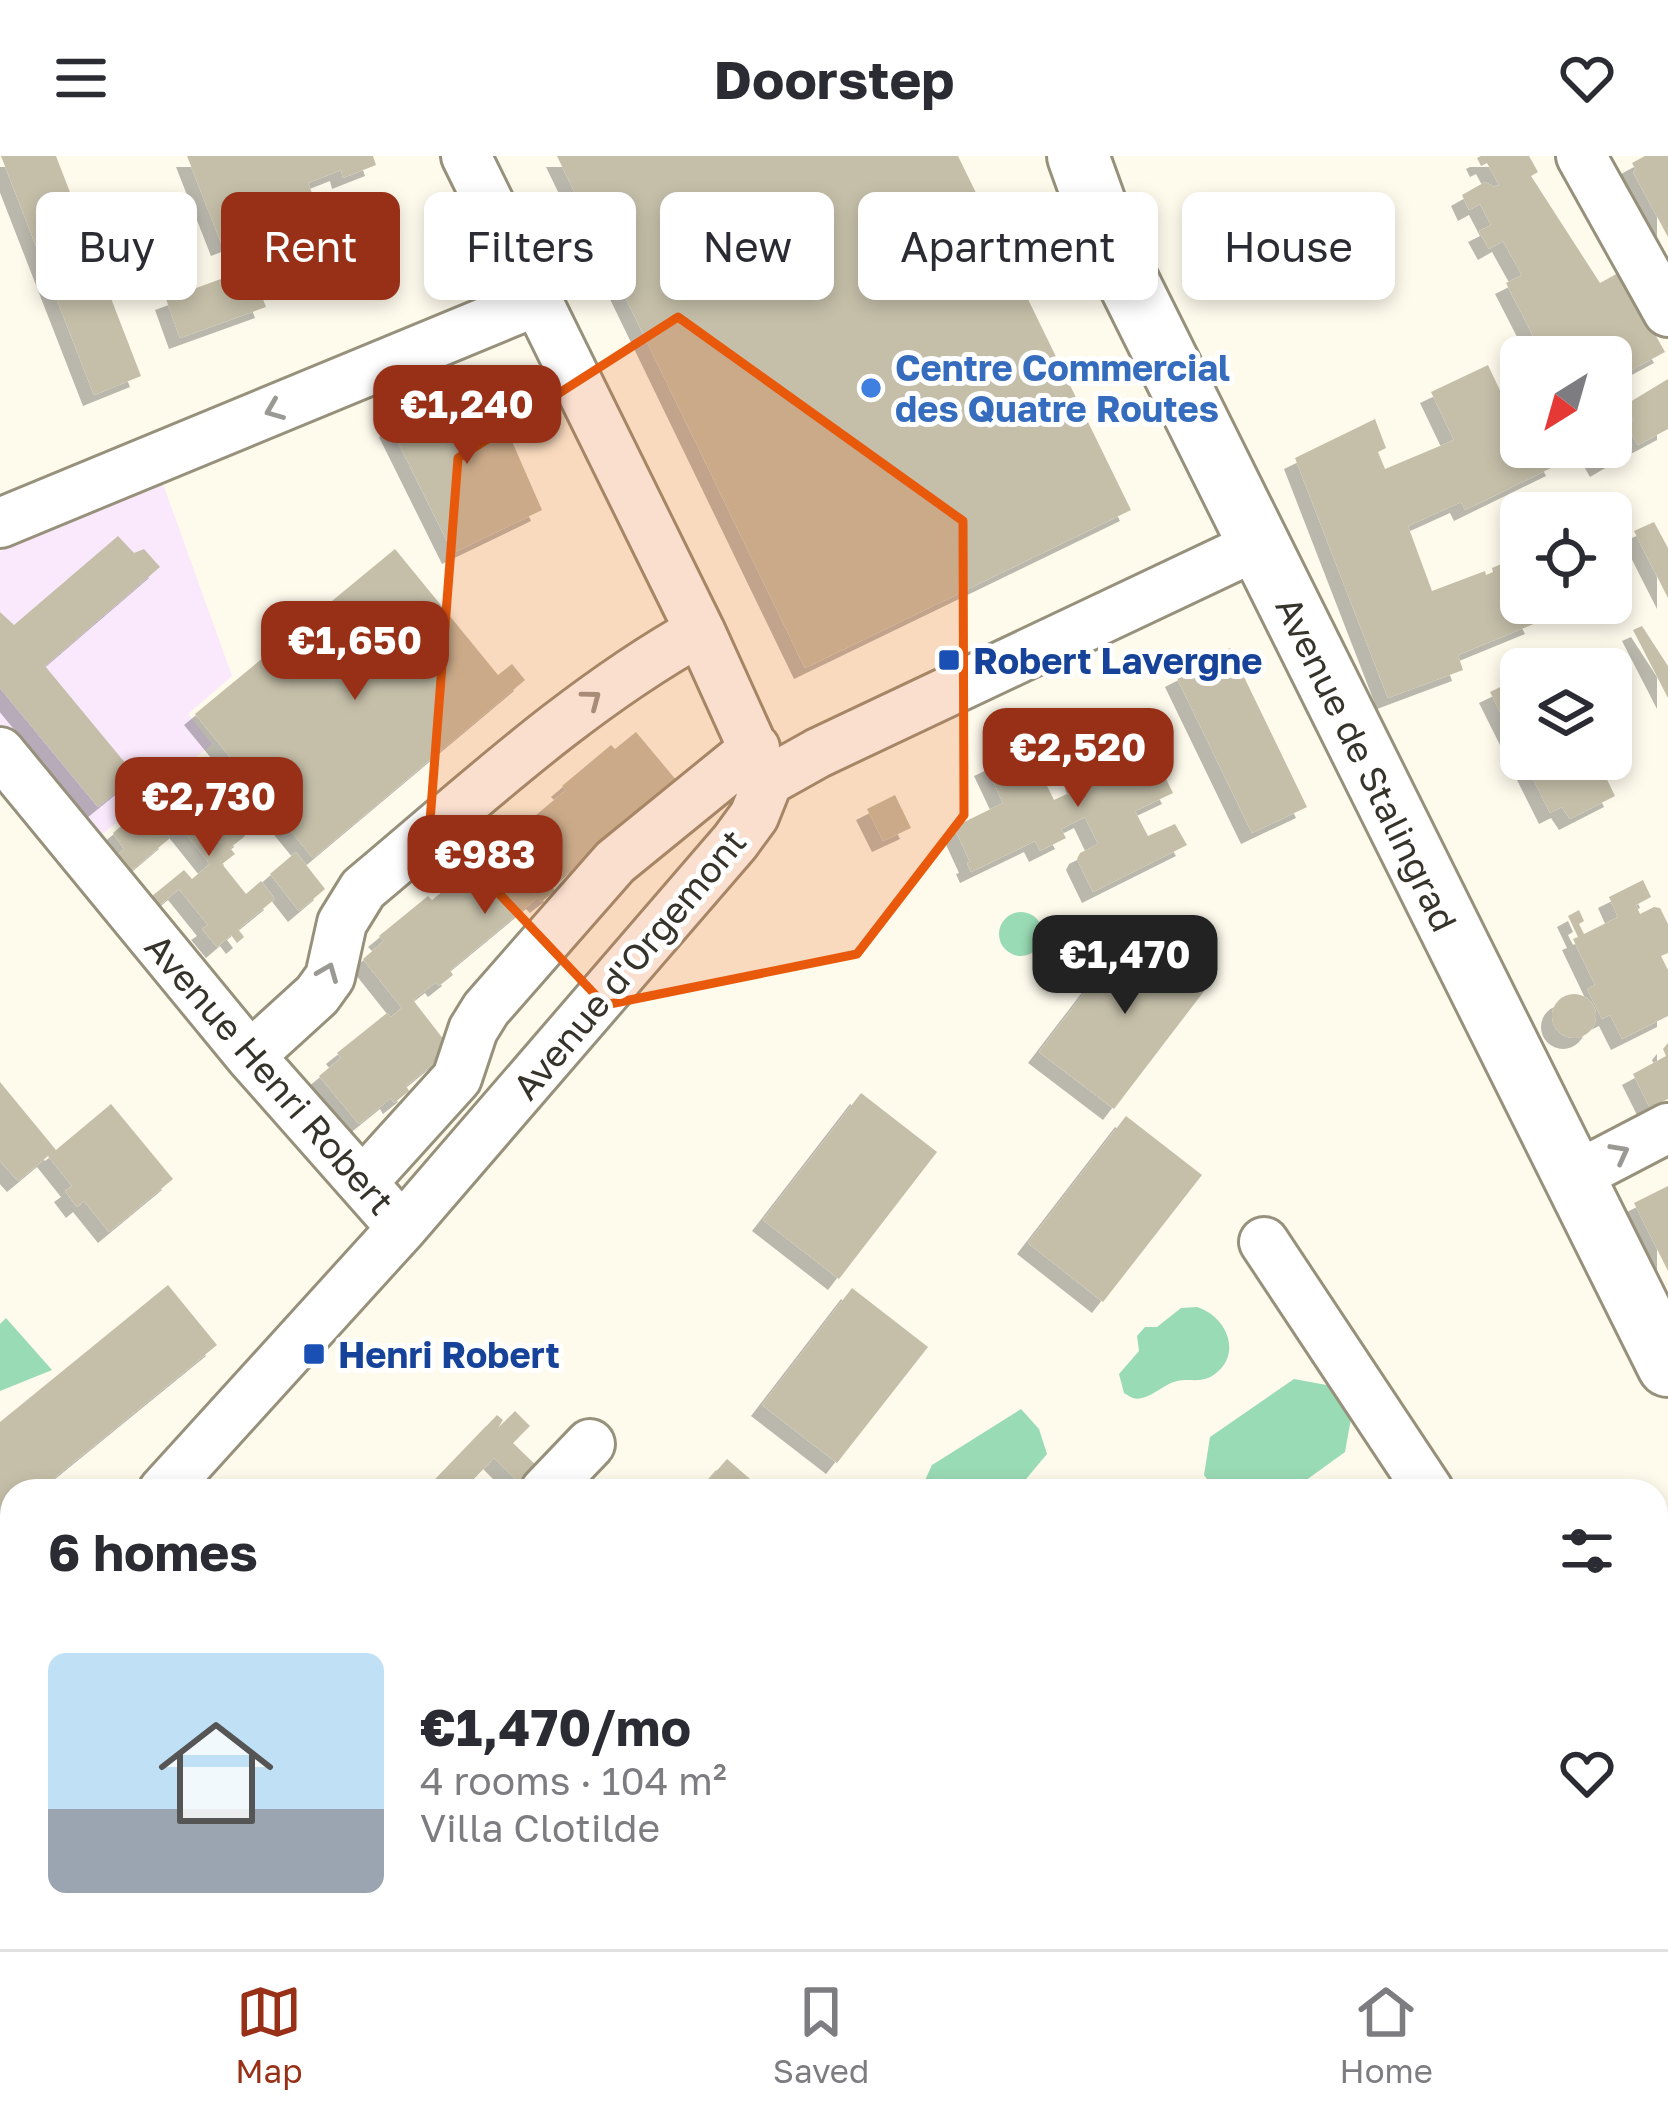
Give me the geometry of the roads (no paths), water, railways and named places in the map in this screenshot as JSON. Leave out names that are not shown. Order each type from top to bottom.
[{"type":"main road","name":"Avenue de Stalingrad","points":[[1078,156],[1110,245],[1668,1366]]},
{"type":"street","points":[[466,156],[761,765]]},
{"type":"street","points":[[1581,156],[1668,312]]},
{"type":"street","points":[[0,523],[537,302]]},
{"type":"street","points":[[362,1183],[457,1078],[473,1030],[486,1009],[608,870],[761,765],[818,753],[1258,545]]},
{"type":"street","points":[[250,1056],[317,995],[330,977],[342,923],[363,889],[571,715],[635,668],[700,631]]},
{"type":"street","name":"Avenue Henri Robert","points":[[0,752],[250,1056],[402,1228]]},
{"type":"street","name":"Avenue d'Orgemont","points":[[175,1479],[402,1228],[735,842],[754,816],[761,765]]},
{"type":"street","points":[[1572,1178],[1668,1128]]},
{"type":"street","points":[[1264,1242],[1421,1479]]},
{"type":"street","points":[[556,1479],[590,1444]]},
{"type":"place","name":"Centre Commercial des Quatre Routes","points":[[871,388]]},
{"type":"place","name":"Robert Lavergne","points":[[949,660]]},
{"type":"place","name":"Henri Robert","points":[[314,1354]]}]
